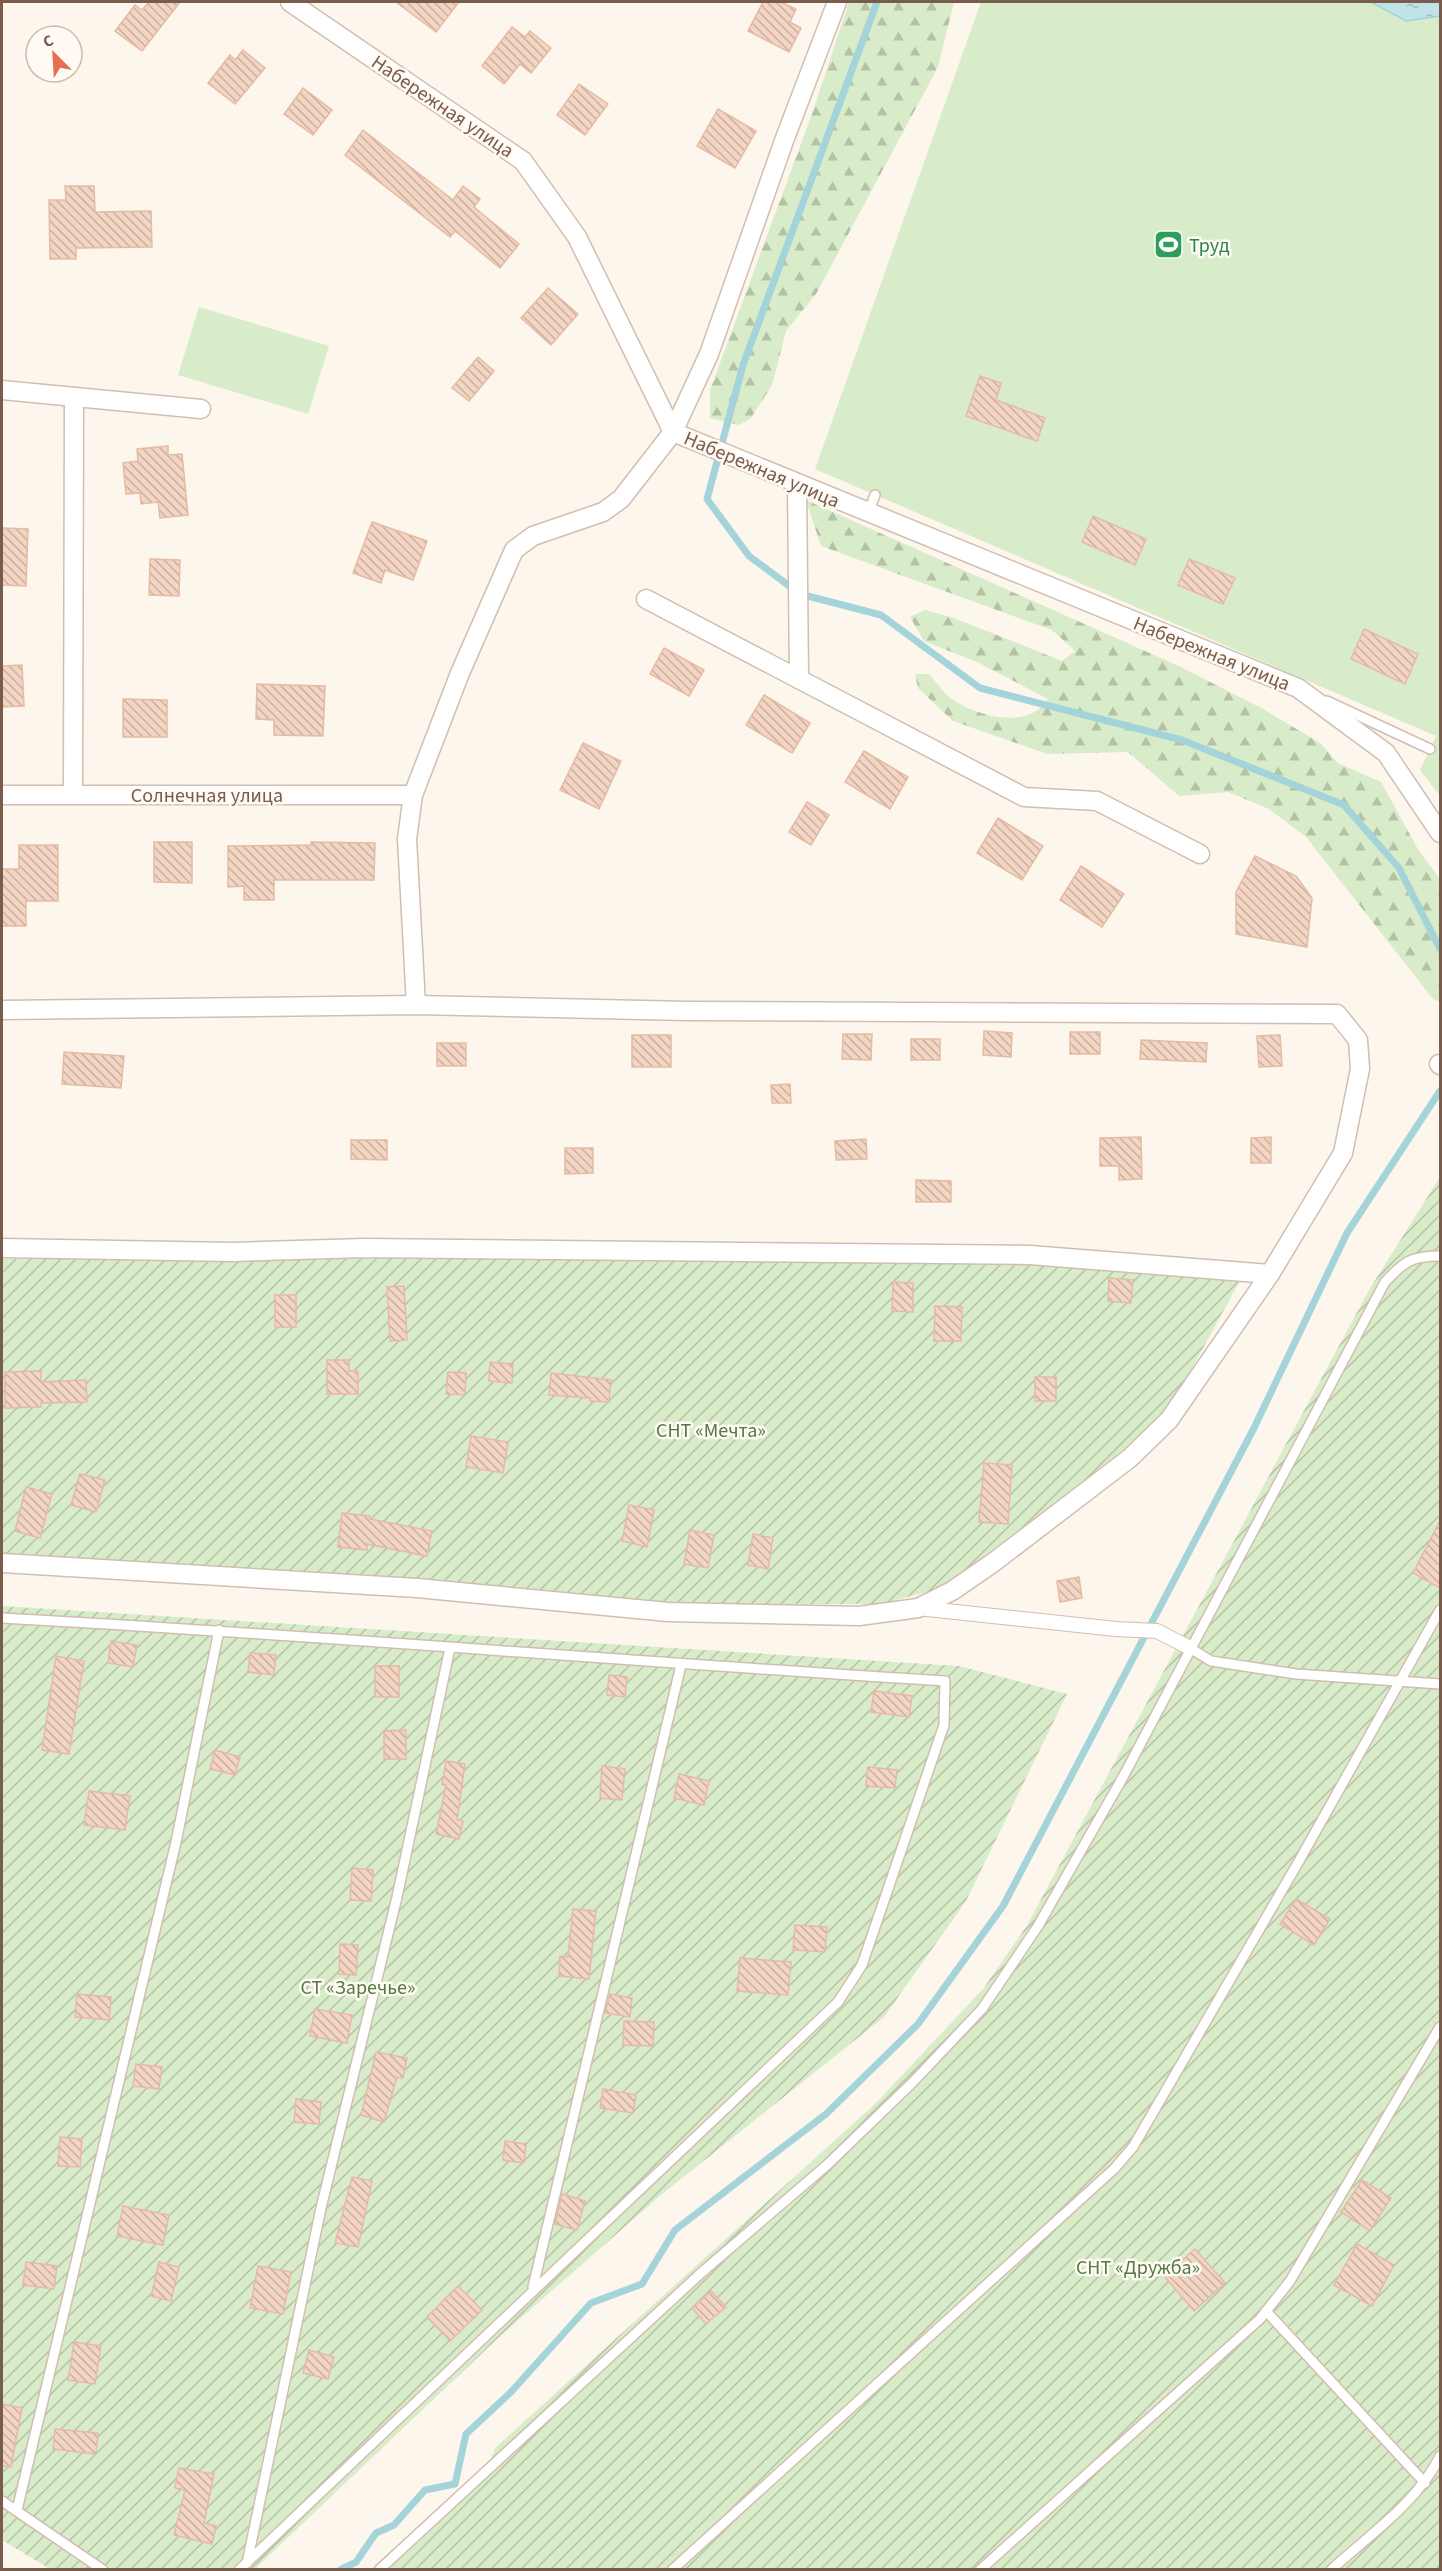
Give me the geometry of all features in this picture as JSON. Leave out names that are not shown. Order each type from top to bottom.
[{"type":"street","name":"Набережная улица","points":[[291,2],[523,161],[577,237],[673,432],[1298,688],[1386,753],[1440,833]]},
{"type":"street","points":[[416,1005],[407,839],[413,795],[459,673],[514,550],[533,536],[603,512],[621,499],[673,432],[709,354],[785,138],[837,2]]},
{"type":"street","points":[[2,390],[201,409]]},
{"type":"street","points":[[73,794],[74,397]]},
{"type":"street","points":[[797,483],[799,679]]},
{"type":"street","points":[[646,599],[1024,797],[1097,801],[1200,854]]},
{"type":"street","name":"Солнечная улица","points":[[2,795],[413,795]]},
{"type":"street","points":[[2,1010],[416,1005],[688,1011],[1337,1014],[1358,1040],[1360,1070],[1343,1153],[1270,1274],[1169,1420],[1130,1458],[994,1562],[952,1591],[918,1608]]},
{"type":"street","points":[[2,1248],[233,1252],[376,1248],[1030,1255],[1270,1274]]},
{"type":"street","points":[[2,1563],[417,1588],[668,1612],[859,1616],[918,1608],[1116,1629],[1157,1631],[1190,1648]]},
{"type":"lane","points":[[868,513],[875,495]]},
{"type":"lane","points":[[1298,688],[1430,749]]},
{"type":"lane","points":[[379,2570],[701,2272],[827,2165],[913,2082],[982,2009],[1044,1916],[1123,1777],[1385,1282],[1405,1261],[1421,1256],[1440,1256]]},
{"type":"lane","points":[[672,2570],[1114,2169],[1133,2147],[1299,1861],[1440,1610]]},
{"type":"lane","points":[[2,1618],[219,1630],[681,1665],[945,1682],[944,1725],[862,1965],[838,2002],[243,2566]]},
{"type":"lane","points":[[17,2510],[176,1842],[219,1630]]},
{"type":"lane","points":[[243,2566],[321,2208],[397,1897],[450,1648]]},
{"type":"lane","points":[[1190,1648],[1211,1661],[1296,1674],[1440,1684]]},
{"type":"lane","points":[[533,2289],[681,1665]]},
{"type":"lane","points":[[980,2570],[1266,2311],[1290,2281],[1440,2027]]},
{"type":"lane","points":[[1266,2311],[1425,2483]]},
{"type":"lane","points":[[1331,2570],[1425,2483],[1440,2456]]},
{"type":"lane","points":[[2,2501],[103,2570]]},
{"type":"green space","points":[[849,2],[954,2],[938,67],[816,294],[786,331],[772,385],[751,418],[739,425],[710,418],[710,390],[812,114]]},
{"type":"green space","name":"Труд","points":[[981,2],[1371,2],[1406,21],[1440,16],[1440,796],[1420,770],[1436,736],[815,469]]},
{"type":"green space","points":[[199,307],[329,346],[308,414],[178,375]]},
{"type":"green space","points":[[806,500],[1181,667],[1263,709],[1320,743],[1338,763],[1381,782],[1419,851],[1440,879],[1440,1002],[1433,999],[1306,837],[1269,809],[1228,792],[1179,796],[1128,752],[1047,754],[953,721],[918,688],[915,674],[929,674],[955,701],[990,716],[1004,718],[1029,715],[1040,709],[1048,699],[979,663],[924,641],[910,617],[925,610],[954,618],[1062,661],[1075,651],[1052,630],[821,546]]},
{"type":"green space","name":"СНТ «Дружба»","points":[[1440,1177],[1440,2569],[379,2570],[486,2473],[495,2448],[875,2104],[983,1989],[1026,1927],[1369,1290]]},
{"type":"green space","name":"СНТ «Мечта»","points":[[987,1254],[1241,1279],[1168,1412],[1088,1481],[985,1558],[934,1590],[881,1604],[682,1605],[2,1555],[2,1259]]},
{"type":"green space","name":"СТ «Заречье»","points":[[2,1606],[959,1666],[1067,1694],[966,1901],[884,2017],[661,2195],[498,2338],[255,2569],[50,2569],[2,2540]]},
{"type":"water","points":[[1371,2],[1440,2],[1440,16],[1406,21]]},
{"type":"building","points":[[149,2],[180,2],[142,51],[115,31],[135,5],[142,10]]},
{"type":"building","points":[[396,2],[459,2],[436,32]]},
{"type":"building","points":[[763,2],[781,2],[796,9],[790,22],[801,28],[789,52],[748,31]]},
{"type":"building","points":[[512,27],[525,37],[530,31],[551,48],[531,73],[520,64],[504,84],[482,66]]},
{"type":"building","points":[[243,50],[265,68],[235,104],[208,83],[230,55],[235,60]]},
{"type":"building","points":[[579,84],[608,104],[585,135],[557,115]]},
{"type":"building","points":[[303,88],[332,110],[313,135],[284,114]]},
{"type":"building","points":[[718,109],[756,131],[735,168],[697,146]]},
{"type":"building","points":[[363,130],[453,200],[463,186],[480,199],[474,207],[519,244],[500,268],[455,231],[450,237],[345,155]]},
{"type":"building","points":[[65,186],[94,186],[95,212],[151,211],[152,247],[76,248],[76,259],[50,259],[49,200],[66,200]]},
{"type":"building","points":[[548,288],[578,314],[551,345],[521,318]]},
{"type":"building","points":[[478,357],[494,371],[469,401],[452,388]]},
{"type":"building","points":[[980,376],[1001,383],[996,400],[1045,418],[1037,441],[966,416]]},
{"type":"building","points":[[168,446],[168,455],[182,454],[188,515],[160,518],[158,502],[141,504],[140,493],[126,494],[123,463],[138,461],[137,449]]},
{"type":"building","points":[[1093,516],[1146,539],[1135,565],[1082,542]]},
{"type":"building","points":[[372,522],[427,541],[413,580],[385,570],[381,583],[353,573]]},
{"type":"building","points":[[2,528],[28,529],[26,586],[2,585]]},
{"type":"building","points":[[150,559],[180,560],[179,596],[149,595]]},
{"type":"building","points":[[1189,559],[1235,578],[1223,604],[1178,585]]},
{"type":"building","points":[[1364,629],[1418,654],[1405,684],[1351,659]]},
{"type":"building","points":[[664,648],[704,670],[689,696],[650,674]]},
{"type":"building","points":[[22,665],[24,706],[2,707],[2,666]]},
{"type":"building","points":[[257,684],[325,686],[323,736],[274,735],[274,720],[256,719]]},
{"type":"building","points":[[764,695],[810,723],[792,753],[746,725]]},
{"type":"building","points":[[123,699],[167,700],[167,737],[123,737]]},
{"type":"building","points":[[583,743],[621,761],[599,809],[560,790]]},
{"type":"building","points":[[864,751],[908,777],[890,809],[845,782]]},
{"type":"building","points":[[807,802],[829,815],[811,845],[789,832]]},
{"type":"building","points":[[998,818],[1043,846],[1022,880],[977,853]]},
{"type":"building","points":[[154,842],[192,842],[192,883],[154,882]]},
{"type":"building","points":[[311,842],[375,843],[374,880],[274,880],[274,900],[244,900],[244,886],[228,887],[228,846],[311,845]]},
{"type":"building","points":[[19,845],[58,845],[58,901],[26,901],[26,926],[2,926],[2,869],[19,869]]},
{"type":"building","points":[[1255,856],[1296,876],[1312,898],[1307,947],[1236,934],[1236,892]]},
{"type":"building","points":[[1081,866],[1124,894],[1102,927],[1060,900]]},
{"type":"building","points":[[984,1031],[1012,1033],[1011,1057],[983,1055]]},
{"type":"building","points":[[1070,1032],[1100,1032],[1100,1054],[1070,1054]]},
{"type":"building","points":[[843,1034],[872,1034],[871,1060],[842,1059]]},
{"type":"building","points":[[632,1035],[671,1035],[671,1067],[632,1067]]},
{"type":"building","points":[[1280,1035],[1282,1066],[1259,1067],[1257,1036]]},
{"type":"building","points":[[911,1039],[940,1039],[940,1060],[911,1060]]},
{"type":"building","points":[[1141,1040],[1207,1043],[1206,1062],[1140,1059]]},
{"type":"building","points":[[437,1043],[466,1043],[466,1066],[437,1066]]},
{"type":"building","points":[[64,1052],[124,1056],[121,1088],[62,1084]]},
{"type":"building","points":[[790,1084],[791,1103],[772,1103],[771,1085]]},
{"type":"building","points":[[1141,1137],[1142,1179],[1119,1180],[1119,1166],[1100,1166],[1100,1138]]},
{"type":"building","points":[[1271,1137],[1271,1163],[1251,1163],[1251,1138]]},
{"type":"building","points":[[866,1139],[867,1159],[836,1160],[835,1141]]},
{"type":"building","points":[[351,1140],[387,1140],[387,1160],[351,1159]]},
{"type":"building","points":[[565,1148],[593,1148],[593,1173],[565,1174]]},
{"type":"building","points":[[916,1180],[951,1181],[951,1202],[916,1202]]},
{"type":"building","points":[[1109,1278],[1133,1280],[1131,1303],[1108,1301]]},
{"type":"building","points":[[893,1282],[913,1283],[913,1312],[892,1311]]},
{"type":"building","points":[[404,1286],[407,1340],[390,1341],[387,1287]]},
{"type":"building","points":[[275,1295],[296,1295],[296,1327],[275,1327]]},
{"type":"building","points":[[935,1306],[962,1307],[961,1341],[934,1341]]},
{"type":"building","points":[[327,1360],[349,1360],[349,1371],[358,1371],[358,1394],[327,1394]]},
{"type":"building","points":[[490,1362],[513,1364],[512,1383],[489,1381]]},
{"type":"building","points":[[41,1371],[41,1382],[86,1380],[87,1402],[41,1403],[41,1407],[5,1408],[5,1372]]},
{"type":"building","points":[[448,1372],[466,1373],[465,1395],[446,1394]]},
{"type":"building","points":[[551,1373],[611,1380],[609,1402],[549,1395]]},
{"type":"building","points":[[1035,1377],[1056,1377],[1056,1401],[1035,1401]]},
{"type":"building","points":[[471,1436],[508,1442],[503,1473],[466,1467]]},
{"type":"building","points":[[984,1463],[1012,1465],[1008,1524],[979,1522]]},
{"type":"building","points":[[80,1474],[105,1480],[96,1512],[71,1505]]},
{"type":"building","points":[[26,1487],[52,1494],[40,1538],[15,1531]]},
{"type":"building","points":[[629,1505],[654,1510],[647,1547],[622,1541]]},
{"type":"building","points":[[342,1513],[370,1516],[370,1519],[432,1531],[427,1556],[367,1544],[367,1550],[338,1547]]},
{"type":"building","points":[[1440,1521],[1440,1588],[1413,1573]]},
{"type":"building","points":[[690,1530],[714,1535],[708,1568],[684,1564]]},
{"type":"building","points":[[753,1534],[773,1538],[768,1569],[748,1565]]},
{"type":"building","points":[[1079,1577],[1082,1598],[1060,1602],[1057,1581]]},
{"type":"building","points":[[111,1641],[137,1645],[133,1667],[108,1663]]},
{"type":"building","points":[[250,1653],[276,1655],[274,1675],[248,1672]]},
{"type":"building","points":[[56,1656],[84,1661],[69,1754],[42,1750]]},
{"type":"building","points":[[375,1666],[399,1666],[399,1697],[375,1697]]},
{"type":"building","points":[[609,1675],[627,1677],[625,1697],[607,1695]]},
{"type":"building","points":[[874,1691],[912,1696],[909,1717],[871,1712]]},
{"type":"building","points":[[406,1730],[406,1759],[384,1759],[384,1731]]},
{"type":"building","points":[[215,1750],[240,1757],[235,1775],[210,1769]]},
{"type":"building","points":[[446,1761],[465,1764],[457,1820],[463,1821],[459,1839],[436,1834],[446,1785],[442,1785]]},
{"type":"building","points":[[602,1766],[625,1769],[622,1800],[600,1798]]},
{"type":"building","points":[[868,1767],[897,1770],[895,1788],[866,1786]]},
{"type":"building","points":[[679,1774],[709,1781],[704,1805],[674,1798]]},
{"type":"building","points":[[89,1791],[130,1796],[125,1830],[84,1825]]},
{"type":"building","points":[[352,1868],[373,1870],[371,1901],[350,1900]]},
{"type":"building","points":[[1296,1899],[1330,1919],[1314,1945],[1280,1924]]},
{"type":"building","points":[[573,1909],[596,1911],[589,1979],[559,1976],[560,1956],[568,1957]]},
{"type":"building","points":[[795,1925],[827,1927],[825,1952],[793,1950]]},
{"type":"building","points":[[340,1944],[358,1945],[356,1975],[339,1974]]},
{"type":"building","points":[[740,1958],[791,1962],[788,1995],[737,1991]]},
{"type":"building","points":[[77,1994],[111,1997],[109,2020],[75,2017]]},
{"type":"building","points":[[610,1994],[632,1998],[630,2017],[605,2013]]},
{"type":"building","points":[[315,2009],[352,2015],[347,2043],[310,2036]]},
{"type":"building","points":[[624,2021],[654,2022],[653,2046],[623,2045]]},
{"type":"building","points":[[376,2052],[407,2058],[403,2078],[397,2077],[384,2122],[361,2115]]},
{"type":"building","points":[[136,2064],[162,2067],[159,2089],[133,2086]]},
{"type":"building","points":[[603,2089],[636,2095],[633,2113],[600,2108]]},
{"type":"building","points":[[296,2099],[321,2102],[319,2124],[294,2122]]},
{"type":"building","points":[[60,2137],[82,2139],[80,2167],[58,2166]]},
{"type":"building","points":[[505,2141],[526,2144],[524,2163],[503,2160]]},
{"type":"building","points":[[352,2177],[372,2181],[358,2247],[335,2243]]},
{"type":"building","points":[[1362,2180],[1391,2198],[1370,2231],[1341,2212]]},
{"type":"building","points":[[562,2194],[585,2201],[577,2230],[555,2224]]},
{"type":"building","points":[[123,2206],[169,2215],[163,2245],[117,2236]]},
{"type":"building","points":[[1357,2244],[1394,2265],[1372,2306],[1334,2285]]},
{"type":"building","points":[[1195,2249],[1225,2283],[1194,2311],[1164,2276]]},
{"type":"building","points":[[26,2262],[57,2266],[54,2289],[23,2285]]},
{"type":"building","points":[[159,2262],[179,2267],[171,2301],[151,2296]]},
{"type":"building","points":[[258,2266],[291,2272],[283,2314],[250,2308]]},
{"type":"building","points":[[458,2286],[482,2310],[450,2341],[427,2317]]},
{"type":"building","points":[[711,2291],[726,2307],[706,2324],[692,2308]]},
{"type":"building","points":[[74,2342],[101,2346],[95,2384],[68,2380]]},
{"type":"building","points":[[309,2350],[334,2357],[328,2379],[303,2373]]},
{"type":"building","points":[[2,2404],[22,2408],[11,2467],[2,2466]]},
{"type":"building","points":[[55,2429],[98,2433],[96,2454],[53,2449]]},
{"type":"building","points":[[179,2468],[214,2474],[204,2523],[216,2526],[212,2544],[174,2535],[185,2490],[175,2488]]},
{"type":"waterway","points":[[877,2],[743,365],[707,499],[749,556],[800,594],[881,615],[980,688],[1182,740],[1344,805],[1399,868],[1440,949]]},
{"type":"waterway","points":[[340,2570],[356,2562],[376,2533],[394,2525],[425,2490],[455,2484],[466,2434],[511,2392],[591,2303],[642,2284],[675,2230],[826,2114],[918,2024],[1003,1906],[1254,1428],[1347,1233],[1440,1091]]},
{"type":"place","name":"Труд","points":[[1168,245]]}]
